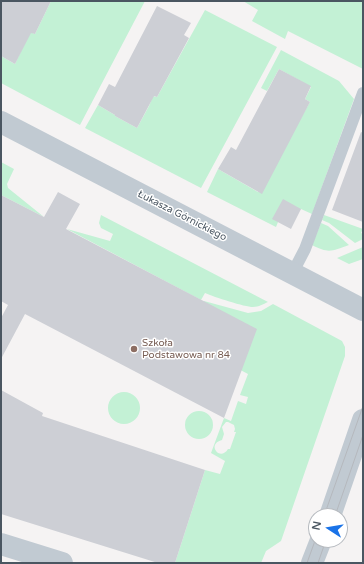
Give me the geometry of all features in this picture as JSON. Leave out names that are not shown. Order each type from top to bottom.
[{"type":"street","name":"Łukasza Górnickiego","points":[[1,122],[363,310]]},
{"type":"street","points":[[333,508],[363,420]]},
{"type":"street","points":[[1,544],[62,563]]},
{"type":"street","points":[[312,563],[318,548]]},
{"type":"lane","points":[[292,274],[305,249],[363,93]]},
{"type":"green space","points":[[51,1],[145,1],[80,125],[1,83],[1,56],[15,64],[30,32],[35,34]]},
{"type":"green space","points":[[243,1],[363,1],[363,69],[288,31],[285,39],[252,21],[258,10]]},
{"type":"green space","points":[[205,10],[277,47],[201,188],[85,128],[98,105],[137,128],[153,96],[157,97]]},
{"type":"green space","points":[[281,50],[339,81],[354,99],[312,214],[301,209],[278,222],[276,227],[207,192],[218,169],[258,192],[310,102],[305,99],[311,87],[279,69],[267,91],[261,88]]},
{"type":"green space","points":[[1,162],[14,169],[7,184],[8,188],[44,217],[1,195]]},
{"type":"green space","points":[[101,215],[268,302],[249,307],[229,302],[205,293],[201,300],[67,229],[110,241],[113,234],[101,228],[99,223]]},
{"type":"green space","points":[[324,215],[363,229],[361,233],[363,234],[363,239],[355,243],[329,223],[322,220]]},
{"type":"green space","points":[[321,223],[328,226],[349,245],[327,251],[312,245]]},
{"type":"green space","points":[[363,247],[363,259],[349,264],[337,258]]},
{"type":"green space","points":[[204,301],[248,313],[261,311],[273,304],[342,341],[345,347],[345,356],[281,541],[266,551],[261,563],[175,563],[205,470],[220,474],[225,461],[211,453],[224,418],[231,421],[238,401],[246,404],[248,397],[240,395],[248,374],[201,349]],"holes":[[[226,422],[234,425],[234,432],[236,432],[230,449],[221,454],[216,451],[215,445],[217,442],[222,440],[224,434],[222,427]]]},
{"type":"green space","points":[[121,392],[127,392],[137,399],[140,408],[139,414],[133,421],[127,424],[121,424],[111,417],[108,411],[108,405],[115,395]]},
{"type":"green space","points":[[199,411],[209,415],[213,425],[209,435],[199,439],[189,435],[185,425],[189,415]]},
{"type":"building","points":[[1,1],[51,1],[35,34],[31,33],[15,64],[1,56]]},
{"type":"building","points":[[157,6],[191,23],[184,35],[189,38],[157,97],[154,96],[137,128],[98,105],[109,84],[115,87]]},
{"type":"building","points":[[279,69],[311,86],[305,99],[310,102],[262,194],[218,169],[231,147],[236,150]]},
{"type":"building","points":[[361,132],[363,133],[363,222],[332,210]]},
{"type":"building","points":[[58,192],[80,204],[66,229],[257,329],[224,418],[25,314],[1,359],[1,318],[8,305],[1,301],[1,195],[44,217]]},
{"type":"building","points":[[283,199],[301,209],[291,229],[272,219]]},
{"type":"building","points":[[1,390],[43,413],[42,416],[205,470],[175,563],[158,563],[1,514]]},
{"type":"tram line","points":[[327,508],[363,406]]},
{"type":"tram line","points":[[338,508],[363,435]]},
{"type":"tram line","points":[[307,563],[312,548]]},
{"type":"tram line","points":[[318,563],[323,548]]},
{"type":"place","name":"Szkoła Podstawowa nr 84","points":[[134,349]]}]
